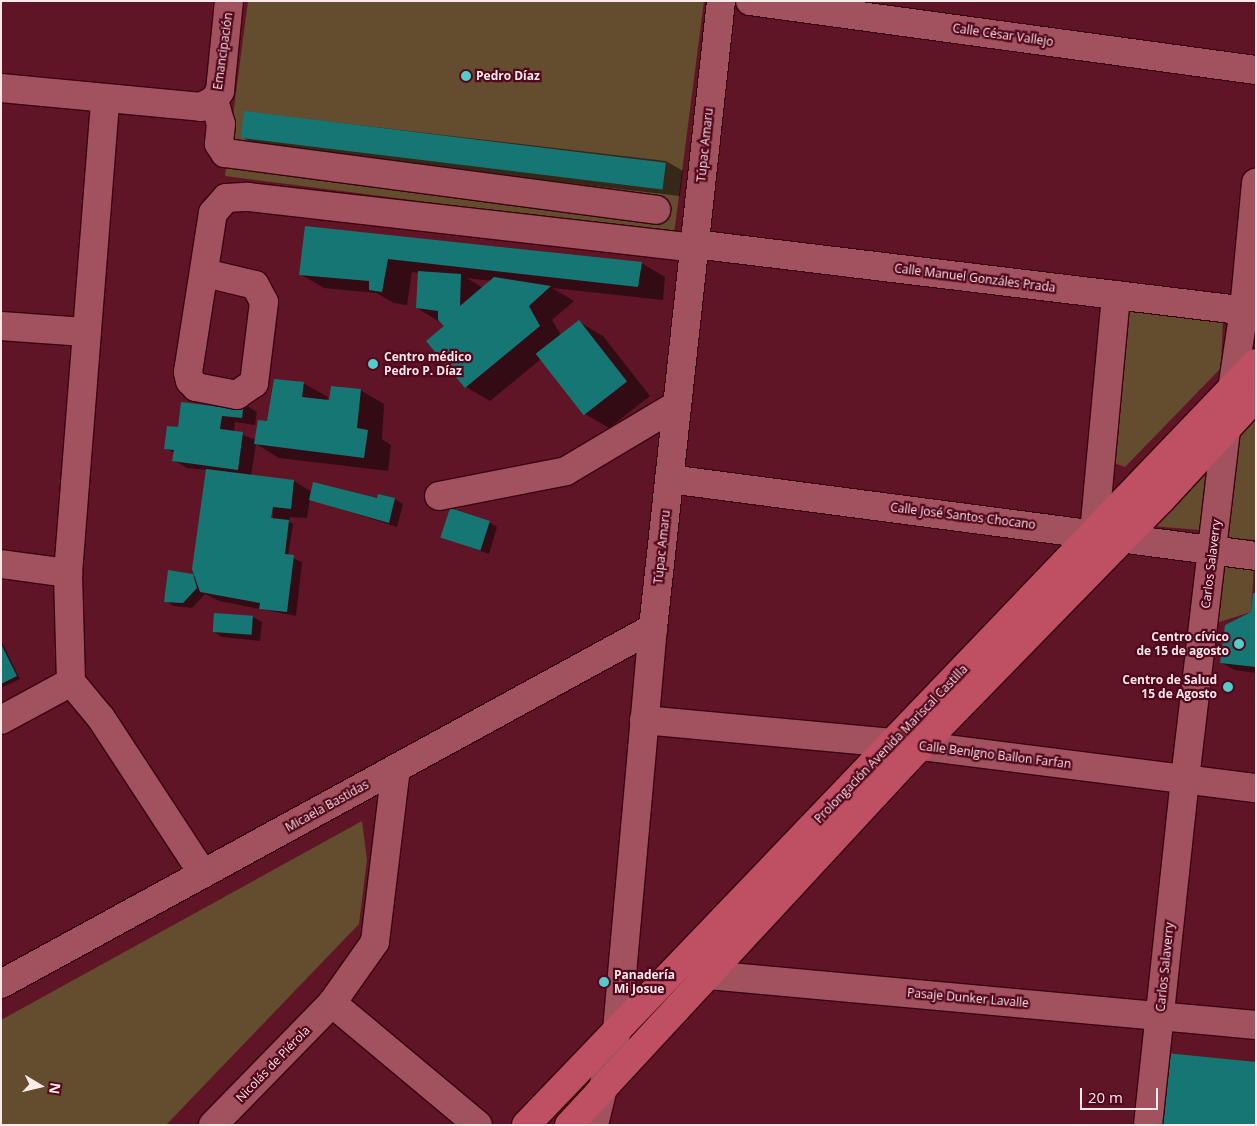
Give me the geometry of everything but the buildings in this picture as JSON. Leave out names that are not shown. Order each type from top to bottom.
[{"type":"main road","name":"Prolongación Avenida Mariscal Castilla","points":[[569,1125],[922,746],[1226,429],[1256,363]]},
{"type":"main road","name":"Prolongación Avenida Mariscal Castilla","points":[[526,1125],[1094,533],[1244,393]]},
{"type":"street","name":"Emancipación","points":[[214,100],[220,91],[229,1]]},
{"type":"street","name":"Túpac Amaru","points":[[594,1125],[599,1092],[617,1030],[644,720],[675,406],[721,1]]},
{"type":"street","name":"Calle César Vallejo","points":[[750,1],[1256,70]]},
{"type":"street","points":[[1,88],[186,108],[201,107],[214,100],[221,124],[219,144],[225,153],[656,210]]},
{"type":"street","points":[[105,99],[85,332],[68,573],[71,682],[101,718],[203,874]]},
{"type":"street","points":[[1244,393],[1256,183]]},
{"type":"street","name":"Calle Manuel Gonzáles Prada","points":[[205,272],[213,213],[226,198],[237,196],[694,246],[1250,311]]},
{"type":"street","points":[[1094,533],[1116,295]]},
{"type":"street","points":[[1,326],[85,332]]},
{"type":"street","points":[[439,496],[566,472],[675,406]]},
{"type":"street","name":"Carlos Salaverry","points":[[1148,1125],[1184,779],[1214,548],[1226,429]]},
{"type":"street","name":"Calle José Santos Chocano","points":[[669,479],[1214,548],[1256,556]]},
{"type":"street","points":[[1,564],[68,573]]},
{"type":"street","name":"Micaela Bastidas","points":[[1,984],[653,628]]},
{"type":"street","points":[[1,720],[71,682]]},
{"type":"street","name":"Calle Benigno Ballon Farfan","points":[[644,720],[922,746],[1256,788]]},
{"type":"street","name":"Nicolás de Piérola","points":[[213,1125],[332,1003],[375,942],[396,768]]},
{"type":"street","points":[[686,958],[708,975]]},
{"type":"street","name":"Pasaje Dunker Lavalle","points":[[708,975],[1256,1025]]},
{"type":"street","points":[[332,1003],[478,1125]]},
{"type":"shaded area","name":"Pedro Díaz","points":[[248,1],[704,1],[674,234],[225,176]]},
{"type":"shaded area","points":[[1127,305],[1223,317],[1221,368],[1125,467],[1108,461]]},
{"type":"shaded area","points":[[1256,408],[1256,540],[1220,537],[1232,430]]},
{"type":"shaded area","points":[[1206,467],[1200,530],[1151,526]]},
{"type":"shaded area","points":[[1216,555],[1254,556],[1253,583],[1251,612],[1213,624]]},
{"type":"shaded area","points":[[362,821],[367,860],[359,924],[166,1125],[1,1125],[1,1020]]},
{"type":"place","name":"Pedro Díaz","points":[[466,76]]},
{"type":"place","name":"Centro médico Pedro P. Díaz","points":[[373,364]]},
{"type":"place","name":"Centro cívico de 15 de agosto","points":[[1239,644]]},
{"type":"place","name":"Centro de Salud 15 de Agosto","points":[[1228,687]]},
{"type":"place","name":"Panadería Mi Josue","points":[[604,982]]}]
